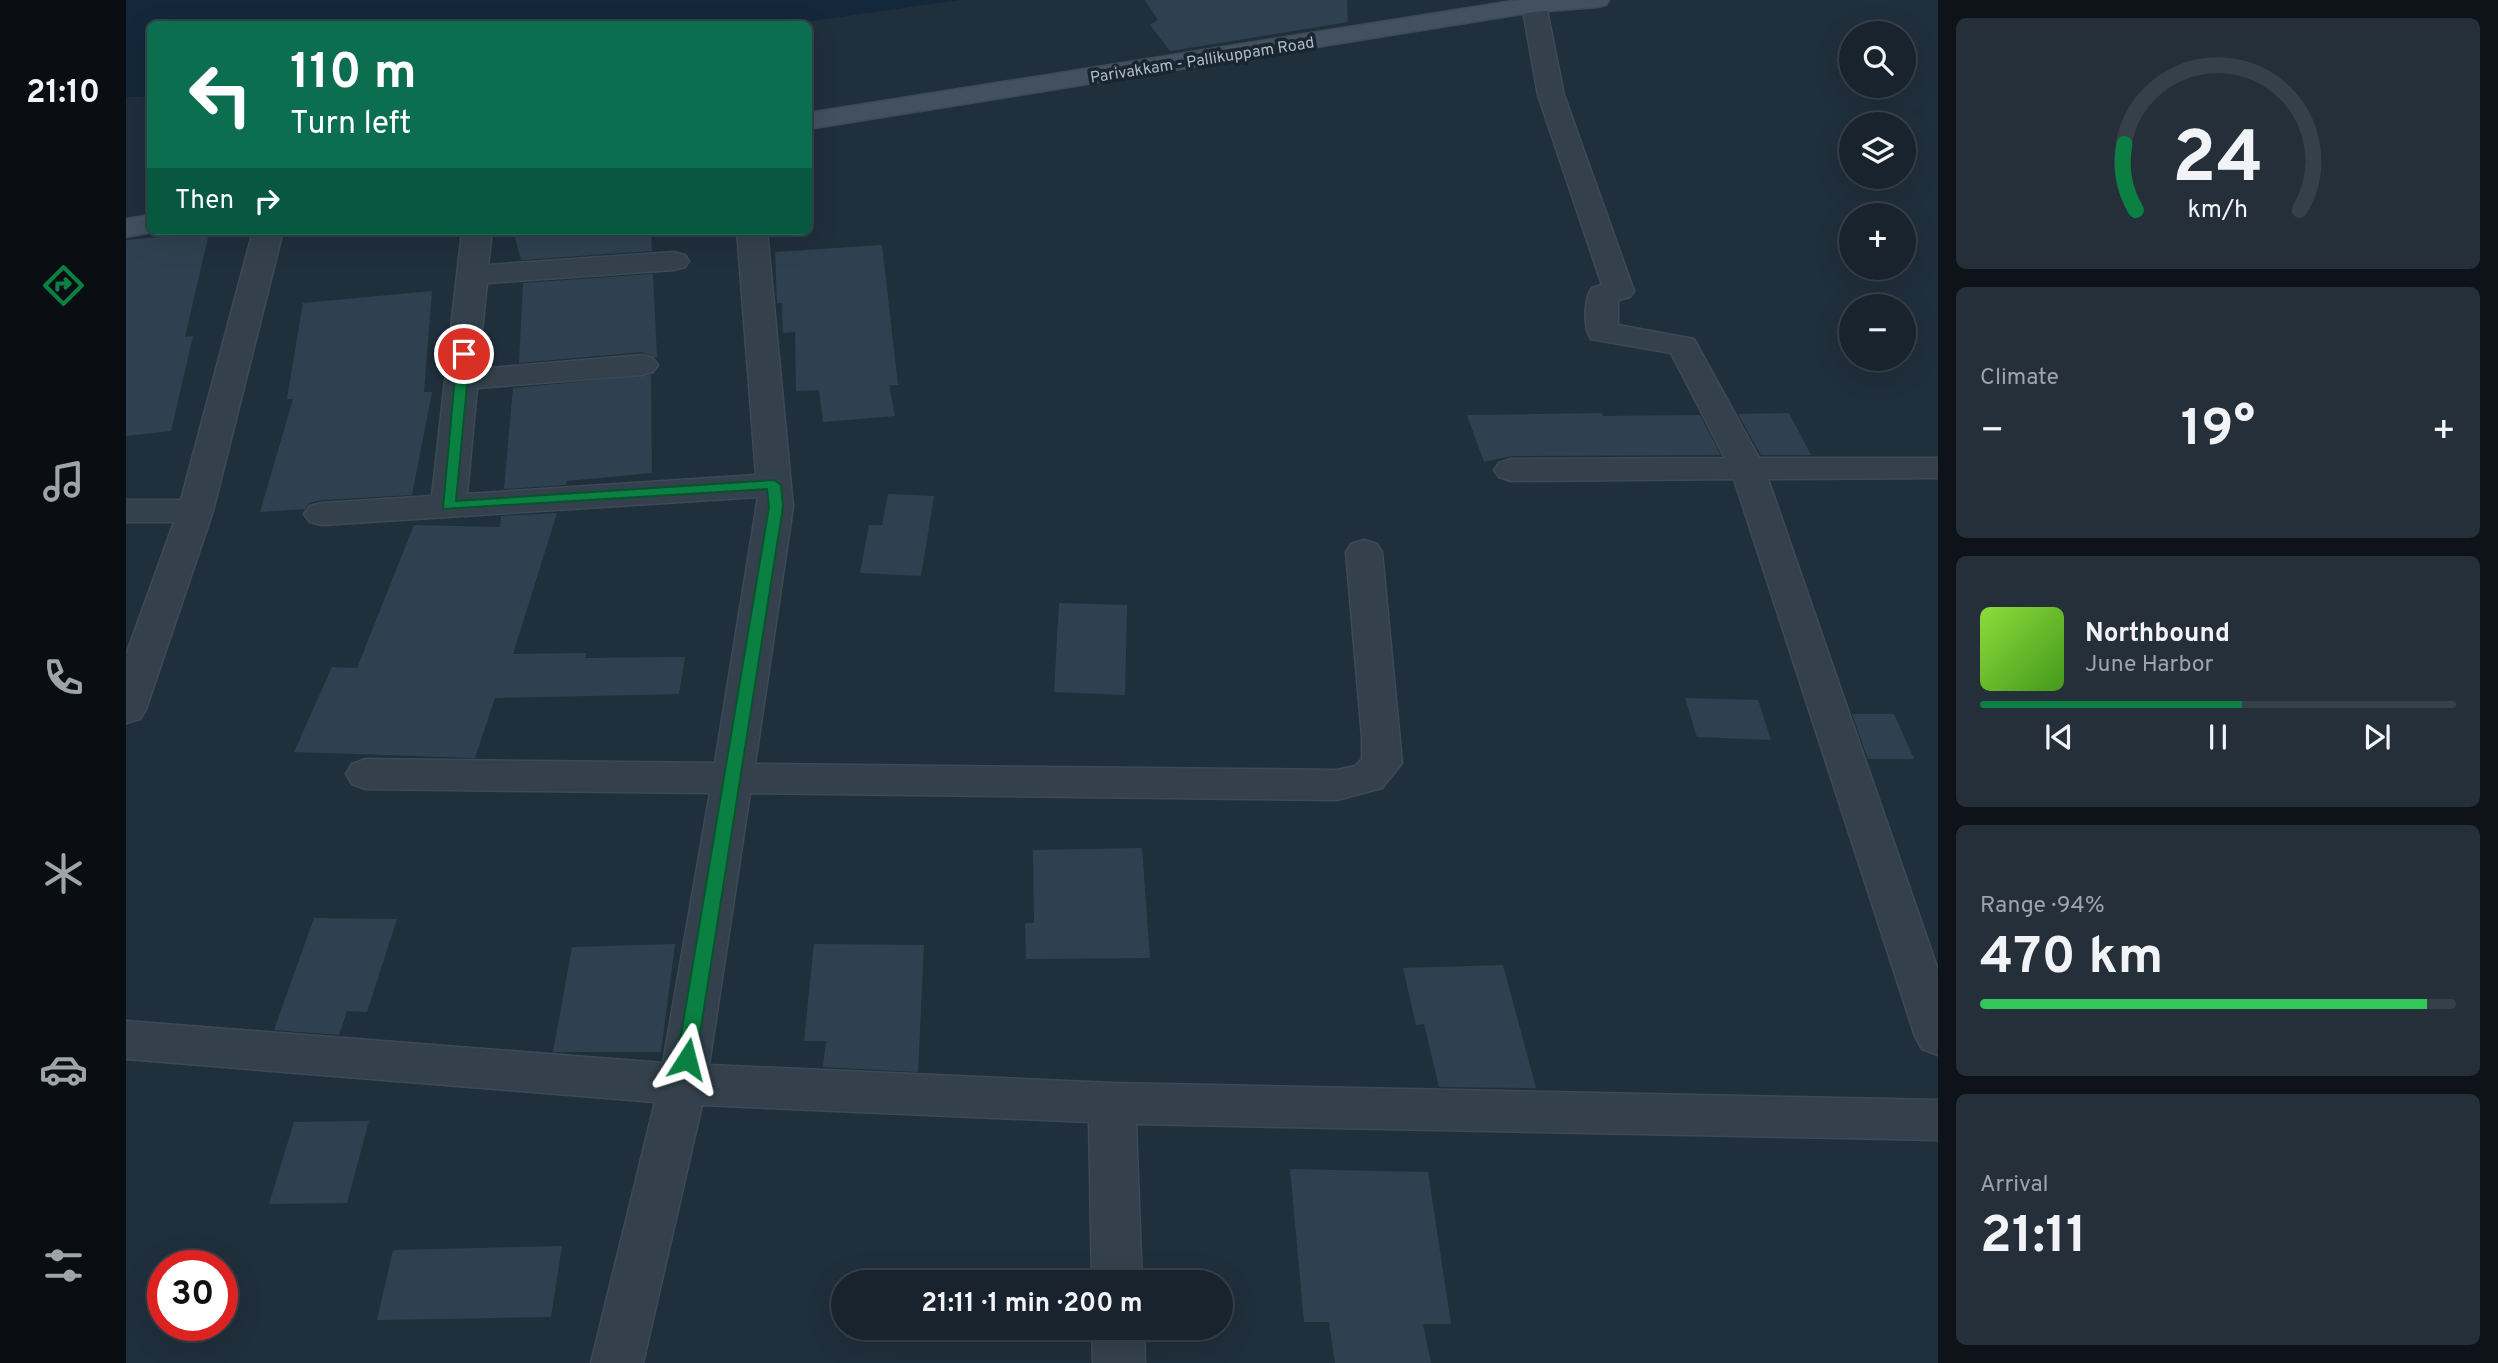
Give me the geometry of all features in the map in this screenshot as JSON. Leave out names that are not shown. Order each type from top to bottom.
[{"type":"street","name":"Parivakkam - Pallikuppam Road","points":[[812,120],[1534,5],[1597,0]]},
{"type":"street","points":[[1534,5],[1551,94],[1619,291],[1603,295],[1602,332],[1683,346],[1747,468],[1938,1036]]},
{"type":"street","points":[[126,228],[147,224]]},
{"type":"street","points":[[126,709],[197,510],[267,235]]},
{"type":"street","points":[[448,506],[477,235]]},
{"type":"street","points":[[617,1363],[683,1084],[776,507],[752,235]]},
{"type":"street","points":[[472,275],[674,261]]},
{"type":"street","points":[[461,380],[642,365]]},
{"type":"street","points":[[1511,470],[1938,468]]},
{"type":"street","points":[[322,514],[774,485]]},
{"type":"street","points":[[126,511],[197,510]]},
{"type":"street","points":[[366,774],[1337,785],[1367,778],[1382,762],[1364,552]]},
{"type":"street","points":[[126,1040],[683,1084],[1112,1103],[1938,1120]]},
{"type":"street","points":[[1112,1103],[1117,1270]]},
{"type":"street","points":[[1118,1340],[1119,1363]]},
{"type":"water","points":[[126,0],[960,0],[812,21],[147,21],[147,97],[126,97]]},
{"type":"building","points":[[1145,0],[1347,0],[1348,22],[1170,51],[1150,25],[1158,20]]},
{"type":"building","points":[[209,235],[185,337],[193,336],[171,431],[126,436],[126,240]]},
{"type":"building","points":[[514,235],[651,235],[652,251],[521,260]]},
{"type":"building","points":[[882,245],[898,385],[889,385],[895,416],[823,422],[819,390],[796,391],[795,332],[783,333],[782,303],[777,303],[775,252]]},
{"type":"building","points":[[653,274],[657,358],[642,352],[519,363],[523,283]]},
{"type":"building","points":[[432,291],[424,392],[432,392],[412,495],[322,500],[309,503],[305,509],[260,512],[293,399],[287,399],[303,303]]},
{"type":"building","points":[[651,375],[652,473],[567,481],[566,485],[504,489],[513,388]]},
{"type":"building","points":[[1602,413],[1603,416],[1700,415],[1721,455],[1511,456],[1484,462],[1467,415]]},
{"type":"building","points":[[1789,413],[1811,455],[1761,455],[1738,414]]},
{"type":"building","points":[[888,494],[934,496],[921,576],[860,573],[869,525],[882,525]]},
{"type":"building","points":[[557,513],[513,654],[586,653],[585,658],[685,657],[679,694],[495,698],[475,758],[294,752],[332,667],[357,668],[414,525],[500,527],[501,516]]},
{"type":"building","points":[[1059,603],[1127,605],[1125,695],[1054,692]]},
{"type":"building","points":[[1685,698],[1758,700],[1771,740],[1697,737]]},
{"type":"building","points":[[1852,714],[1894,714],[1914,759],[1868,759]]},
{"type":"building","points":[[1142,848],[1150,958],[1026,959],[1025,923],[1034,923],[1033,850]]},
{"type":"building","points":[[314,918],[397,919],[367,1012],[347,1011],[339,1035],[274,1030]]},
{"type":"building","points":[[675,944],[661,1052],[553,1052],[572,947]]},
{"type":"building","points":[[814,944],[924,945],[918,1072],[823,1067],[826,1041],[804,1041]]},
{"type":"building","points":[[1503,965],[1536,1088],[1439,1087],[1424,1024],[1416,1025],[1403,968]]},
{"type":"building","points":[[369,1121],[347,1203],[269,1204],[294,1122]]},
{"type":"building","points":[[1290,1169],[1428,1172],[1451,1324],[1423,1324],[1431,1363],[1335,1363],[1329,1322],[1304,1322]]},
{"type":"building","points":[[562,1246],[551,1317],[377,1320],[393,1250]]},
{"type":"route","points":[[464,354],[448,506],[774,485],[776,507],[687,1059]]}]
